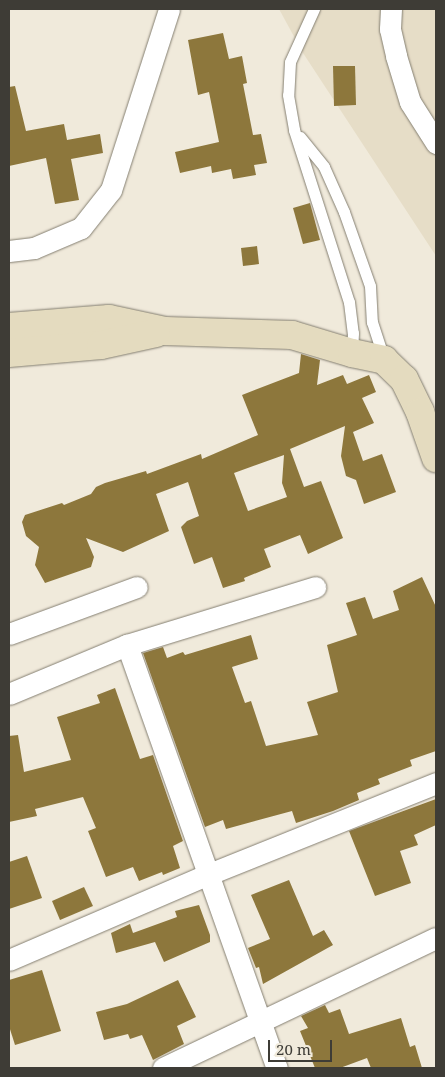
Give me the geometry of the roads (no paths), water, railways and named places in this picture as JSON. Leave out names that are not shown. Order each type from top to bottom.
[{"type":"main road","points":[[9,327],[109,319],[165,331],[292,335],[352,353],[384,360],[404,380],[420,412],[436,458]]},
{"type":"main road","points":[[9,353],[101,345],[165,331]]},
{"type":"street","points":[[9,250],[34,248],[81,228],[111,190],[169,9]]},
{"type":"street","points":[[391,9],[390,29],[410,102],[436,144]]},
{"type":"street","points":[[9,634],[137,587]]},
{"type":"street","points":[[9,694],[127,645],[315,587]]},
{"type":"street","points":[[127,645],[278,1068]]},
{"type":"street","points":[[9,960],[209,874],[436,783]]},
{"type":"street","points":[[163,1068],[436,938]]},
{"type":"lane","points":[[314,9],[290,62],[288,95],[294,130],[349,302],[353,333],[352,353]]},
{"type":"lane","points":[[294,130],[324,167],[344,212],[370,286],[372,322],[384,360]]}]
